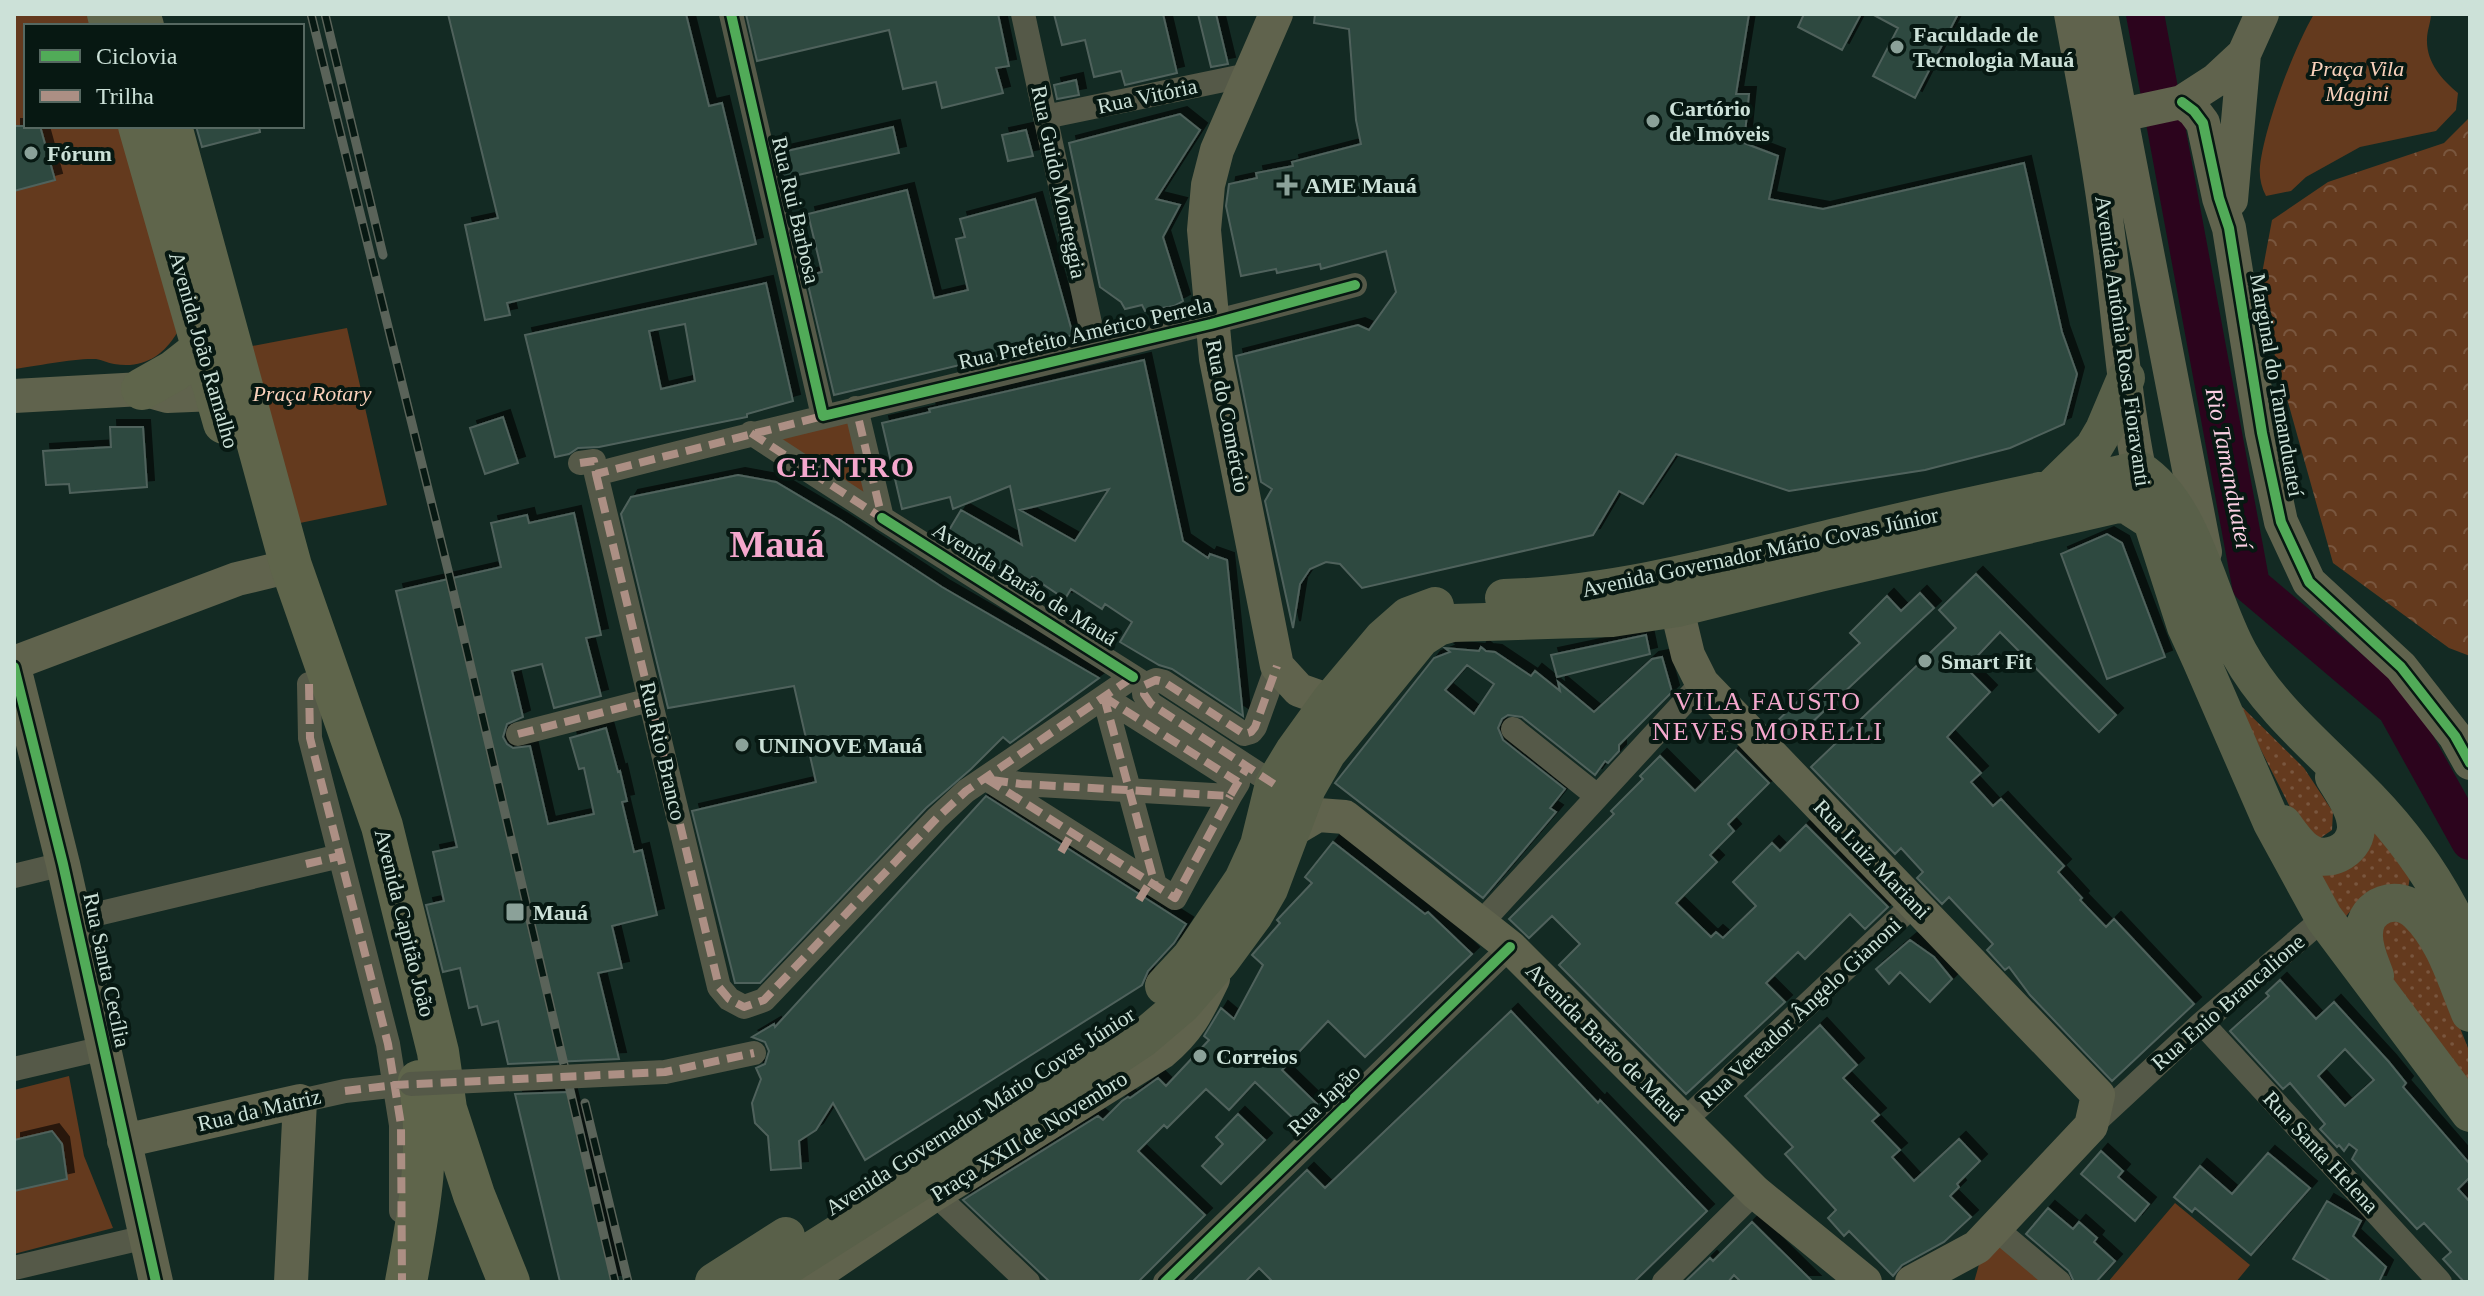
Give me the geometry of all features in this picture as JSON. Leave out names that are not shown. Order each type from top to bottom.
[{"type":"highway","name":"Avenida João Ramalho","points":[[140,128],[202,349],[230,393],[271,494],[281,569]]},
{"type":"highway","name":"Avenida João Ramalho","points":[[171,128],[230,393],[281,569]]},
{"type":"highway","points":[[142,389],[174,371],[202,349]]},
{"type":"highway","name":"Avenida Capitão João","points":[[281,569],[309,684],[366,850],[421,1093],[423,1172],[404,1282]]},
{"type":"highway","name":"Avenida Capitão João","points":[[281,569],[382,826],[438,1052],[446,1109],[474,1195],[509,1282]]},
{"type":"highway","points":[[435,1282],[447,1175],[446,1109]]},
{"type":"main road","name":"Rua do Comércio","points":[[1276,14],[1217,150],[1208,185],[1204,230],[1211,324],[1277,666]]},
{"type":"main road","name":"Avenida Antônia Rosa Fioravanti","points":[[2071,14],[2118,116],[2109,239],[2126,378],[2139,470],[2186,627],[2272,823],[2324,918],[2470,1113]]},
{"type":"main road","name":"Avenida Antônia Rosa Fioravanti","points":[[2101,14],[2118,116],[2210,580],[2228,632],[2254,678],[2322,755],[2368,797],[2406,840],[2452,912],[2470,967]]},
{"type":"main road","points":[[2118,116],[2177,102],[2216,80],[2244,54],[2262,14]]},
{"type":"main road","name":"Marginal do Tamanduateí","points":[[2229,228],[2244,54]]},
{"type":"main road","name":"Marginal do Tamanduateí","points":[[2177,102],[2194,111],[2203,123],[2219,198],[2229,228],[2262,433],[2286,534],[2309,582],[2401,667],[2455,736],[2470,763]]},
{"type":"main road","points":[[2051,489],[2094,447],[2126,378]]},
{"type":"main road","points":[[14,396],[142,389],[167,396],[230,393]]},
{"type":"main road","points":[[2139,470],[2171,500],[2210,580]]},
{"type":"main road","name":"Avenida Governador Mário Covas Júnior","points":[[714,1282],[1103,1050],[1142,1039],[1182,1005],[1221,960],[1269,889],[1307,788],[1327,753],[1421,638],[1438,627],[1453,623],[1612,618],[1673,592],[1943,513],[2139,470]]},
{"type":"main road","name":"Avenida Governador Mário Covas Júnior","points":[[762,1282],[1103,1050],[1191,957],[1252,863],[1247,782],[1330,701],[1383,638],[1408,616],[1436,605],[1475,599],[1589,591],[1673,592],[1819,573],[2107,506],[2127,505],[2152,521]]},
{"type":"main road","points":[[1819,573],[1838,559],[1939,534],[1945,526],[1943,513]]},
{"type":"main road","points":[[14,665],[237,579],[281,569]]},
{"type":"main road","name":"Rua Luiz Mariani","points":[[1673,592],[1688,655],[1702,683],[1915,903],[2095,1110]]},
{"type":"main road","name":"Rua Santa Cecília","points":[[14,665],[76,919],[156,1282]]},
{"type":"main road","points":[[1277,666],[1299,690],[1330,701]]},
{"type":"main road","points":[[2255,786],[2309,853],[2321,857],[2338,855],[2349,847],[2356,828],[2347,800],[2322,755]]},
{"type":"main road","name":"Avenida Barão de Mauá","points":[[1291,831],[1318,815],[1345,817],[1510,947],[1755,1192],[1865,1282]]},
{"type":"main road","points":[[2379,990],[2365,946],[2364,928],[2375,909],[2401,902],[2419,913],[2437,937],[2470,1013]]},
{"type":"main road","name":"Praça XXII de Novembro","points":[[805,1282],[935,1194],[1145,1064],[1179,1038],[1191,1023],[1221,960]]},
{"type":"main road","points":[[291,1282],[300,1101]]},
{"type":"main road","name":"Rua da Matriz","points":[[124,1141],[300,1101]]},
{"type":"main road","points":[[1912,1282],[1986,1237],[2095,1110]]},
{"type":"main road","points":[[1972,1282],[1986,1237]]},
{"type":"street","name":"Rua Rui Barbosa","points":[[731,14],[823,416]]},
{"type":"street","name":"Rua Guido Monteggia","points":[[1023,14],[1096,351]]},
{"type":"street","name":"Marginal do Tamanduateí","points":[[2239,14],[2244,54]]},
{"type":"street","name":"Rua Vitória","points":[[1045,117],[1248,75]]},
{"type":"street","name":"Rua Prefeito Américo Perrela","points":[[588,469],[1211,324],[1355,285]]},
{"type":"street","points":[[856,408],[882,518]]},
{"type":"street","name":"Avenida Barão de Mauá","points":[[751,433],[1139,681],[1164,682],[1244,734],[1255,727],[1277,666]]},
{"type":"street","name":"Rua Rio Branco","points":[[588,469],[650,700],[719,987],[736,1004],[744,1007],[764,1000],[937,818],[966,791],[987,779]]},
{"type":"street","name":"Avenida Barão de Mauá","points":[[1139,681],[1151,704],[1247,782]]},
{"type":"street","points":[[987,779],[1104,697],[1139,681]]},
{"type":"street","points":[[1480,924],[1702,683]]},
{"type":"street","points":[[309,684],[310,738],[388,1044],[403,1085],[404,1282]]},
{"type":"street","points":[[1104,697],[1247,782]]},
{"type":"street","points":[[1104,697],[1129,790],[1148,889]]},
{"type":"street","points":[[518,734],[650,700]]},
{"type":"street","points":[[1513,729],[1597,796]]},
{"type":"street","points":[[987,779],[1129,790],[1247,782]]},
{"type":"street","points":[[987,779],[1067,842],[1148,889],[1175,898],[1247,782]]},
{"type":"street","points":[[76,919],[340,856]]},
{"type":"street","points":[[14,876],[63,864]]},
{"type":"street","name":"Rua Vereador Ângelo Gianoni","points":[[1684,1121],[1915,903]]},
{"type":"street","name":"Rua Enio Brancalione","points":[[2095,1110],[2133,1086],[2324,918]]},
{"type":"street","name":"Rua Japão","points":[[1165,1282],[1510,947]]},
{"type":"street","name":"Rua Santa Helena","points":[[2202,1023],[2440,1282]]},
{"type":"street","points":[[14,1069],[104,1048]]},
{"type":"street","name":"Rua da Matriz","points":[[300,1101],[345,1091],[403,1085],[665,1072],[754,1053]]},
{"type":"street","points":[[1664,1282],[1755,1192]]},
{"type":"street","points":[[935,1194],[1028,1282]]},
{"type":"street","points":[[14,1268],[146,1237]]},
{"type":"street","points":[[1986,1237],[2059,1282]]},
{"type":"green space","points":[[14,14],[91,14],[94,24],[24,24],[24,128],[122,128],[177,333],[159,354],[134,364],[87,359],[14,369]]},
{"type":"green space","name":"Praça Vila Magini","points":[[2314,14],[2431,14],[2427,39],[2429,55],[2441,76],[2458,93],[2456,110],[2436,131],[2360,147],[2306,177],[2291,191],[2266,196],[2260,170],[2268,130],[2289,67]]},
{"type":"green space","points":[[2470,117],[2470,656],[2449,648],[2333,563],[2258,295],[2272,220],[2328,182],[2444,143]]},
{"type":"green space","name":"Praça Rotary","points":[[347,328],[387,505],[300,523],[247,347]]},
{"type":"green space","points":[[851,414],[876,509],[763,434]]},
{"type":"green space","points":[[2236,701],[2304,768],[2333,812],[2332,830],[2319,839],[2291,809]]},
{"type":"green space","points":[[2373,827],[2410,877],[2408,889],[2364,895],[2342,921],[2316,872]]},
{"type":"green space","points":[[2394,915],[2418,923],[2470,1053],[2470,1089],[2373,957],[2377,928]]},
{"type":"green space","points":[[69,1076],[84,1156],[113,1228],[14,1254],[14,1090]]},
{"type":"green space","points":[[2175,1203],[2250,1265],[2236,1282],[2108,1282]]},
{"type":"green space","points":[[1996,1234],[2052,1282],[1974,1282],[1982,1254]]},
{"type":"building","points":[[448,14],[686,14],[709,106],[722,103],[756,244],[507,303],[510,315],[485,320],[465,225],[498,218]]},
{"type":"building","points":[[746,14],[998,14],[1009,66],[996,68],[1003,93],[942,108],[936,82],[903,89],[889,30],[757,61]]},
{"type":"building","points":[[1054,14],[1163,14],[1177,73],[1125,85],[1121,71],[1094,77],[1085,40],[1062,45]]},
{"type":"building","points":[[1198,14],[1216,14],[1228,64],[1211,67]]},
{"type":"building","points":[[1315,14],[1749,14],[1736,94],[1749,94],[1744,143],[1778,156],[1769,199],[1823,209],[2024,163],[2062,332],[2077,374],[2064,424],[2010,448],[1925,470],[1789,491],[1676,454],[1643,504],[1619,491],[1593,535],[1362,588],[1340,564],[1326,562],[1310,569],[1300,584],[1293,628],[1265,501],[1272,489],[1261,482],[1236,356],[1358,325],[1369,330],[1396,292],[1386,251],[1321,269],[1320,264],[1277,273],[1276,269],[1241,276],[1226,206],[1229,184],[1257,178],[1256,173],[1293,166],[1292,162],[1361,144],[1356,120],[1349,29],[1314,23]]},
{"type":"building","points":[[1804,14],[1861,14],[1842,50],[1798,27]]},
{"type":"building","points":[[1872,14],[1958,14],[1915,98],[1873,76],[1898,28]]},
{"type":"building","points":[[1076,80],[1079,95],[1057,99],[1054,85]]},
{"type":"building","points":[[1180,114],[1200,130],[1156,199],[1180,205],[1163,237],[1183,301],[1174,306],[1145,311],[1142,305],[1125,309],[1121,302],[1100,287],[1069,143]]},
{"type":"building","name":"Fórum","points":[[14,126],[41,128],[55,180],[14,191]]},
{"type":"building","points":[[893,127],[899,153],[784,178],[778,153]]},
{"type":"building","points":[[197,128],[259,128],[260,132],[202,147]]},
{"type":"building","points":[[1026,130],[1033,156],[1008,161],[1002,135]]},
{"type":"building","points":[[907,190],[934,298],[968,290],[956,239],[965,237],[960,219],[1035,199],[1073,335],[834,395],[806,276],[822,272],[808,214]]},
{"type":"building","points":[[766,283],[793,401],[747,414],[747,417],[599,447],[578,448],[555,457],[525,335]],"holes":[[[685,324],[695,381],[661,389],[649,331]]]},
{"type":"building","points":[[1144,360],[1183,541],[1208,558],[1210,554],[1227,560],[1243,716],[1172,669],[1159,665],[1120,642],[1132,622],[1105,604],[1102,609],[1071,589],[1065,599],[1032,577],[1028,584],[945,537],[961,510],[1022,545],[1010,486],[953,509],[950,497],[902,509],[882,423],[930,412],[929,409]],"holes":[[[1109,489],[1075,541],[1020,510]]]},
{"type":"building","points":[[503,417],[518,463],[485,474],[470,428]]},
{"type":"building","points":[[110,427],[143,427],[147,487],[70,493],[69,484],[46,485],[43,451],[111,447]]},
{"type":"building","points":[[738,475],[776,482],[942,587],[1099,678],[1010,743],[1003,737],[926,808],[760,983],[735,983],[692,811],[816,782],[794,686],[668,708],[621,514],[631,497]]},
{"type":"building","name":"Mauá","points":[[574,513],[601,635],[586,638],[601,696],[554,708],[542,664],[512,671],[523,717],[507,724],[503,737],[513,748],[530,746],[548,824],[594,814],[584,768],[579,769],[570,738],[606,728],[627,801],[622,802],[634,852],[642,850],[657,915],[612,926],[622,968],[598,973],[619,1059],[508,1064],[498,1021],[482,1025],[477,1006],[469,1008],[460,968],[443,972],[426,905],[444,901],[433,852],[457,847],[396,591],[501,567],[491,523],[527,515],[529,523]]},
{"type":"building","points":[[2107,534],[2122,543],[2165,657],[2107,679],[2061,554]]},
{"type":"building","points":[[1976,574],[2116,715],[2099,732],[2000,632],[1966,668],[1990,692],[1947,737],[1981,773],[1971,782],[1993,806],[2001,799],[2064,866],[2058,872],[2082,898],[2080,900],[2106,927],[2114,919],[2194,1004],[2112,1081],[2030,995],[2009,967],[2005,970],[1987,950],[1993,944],[1949,897],[1942,904],[1917,878],[1923,872],[1901,848],[1895,854],[1811,767],[1956,628],[1939,610]]},
{"type":"building","points":[[1920,593],[1934,608],[1792,741],[1775,723],[1860,643],[1850,633],[1887,596],[1901,611]]},
{"type":"building","points":[[1646,635],[1650,654],[1557,677],[1551,655]]},
{"type":"building","points":[[1481,647],[1495,652],[1531,676],[1535,671],[1560,691],[1558,682],[1594,712],[1652,659],[1662,657],[1672,692],[1619,745],[1619,751],[1608,763],[1605,761],[1595,775],[1522,717],[1508,715],[1502,719],[1498,728],[1503,740],[1565,789],[1550,808],[1556,812],[1483,898],[1335,783],[1434,658],[1450,652],[1445,648],[1479,651]],"holes":[[[1467,665],[1494,684],[1474,714],[1445,690]]]},
{"type":"building","points":[[1736,750],[1769,783],[1728,824],[1734,831],[1710,855],[1717,862],[1676,903],[1711,937],[1716,932],[1723,938],[1756,906],[1733,882],[1772,843],[1780,851],[1806,825],[1888,907],[1865,929],[1850,914],[1805,959],[1798,952],[1766,983],[1785,1002],[1686,1094],[1559,965],[1580,944],[1552,916],[1529,938],[1509,919],[1614,814],[1611,811],[1643,779],[1640,776],[1660,756],[1695,791]]},
{"type":"building","points":[[986,796],[1186,924],[1174,943],[1148,971],[1142,985],[865,1160],[833,1103],[816,1130],[799,1141],[801,1168],[771,1170],[768,1136],[755,1123],[752,1103],[761,1079],[756,1068],[765,1064],[769,1051],[765,1042],[752,1037],[774,1024],[775,1027]]},
{"type":"building","points":[[1333,842],[1425,914],[1428,912],[1472,954],[1365,1057],[1328,1021],[1282,1070],[1317,1104],[1298,1123],[1255,1082],[1229,1110],[1206,1089],[1167,1128],[1164,1125],[1138,1151],[1205,1215],[1138,1282],[1050,1282],[963,1200],[1098,1116],[1103,1120],[1122,1101],[1158,1078],[1166,1086],[1209,1040],[1204,1036],[1221,1008],[1234,1019],[1263,965],[1252,955],[1280,923],[1277,920],[1312,883],[1305,877]]},
{"type":"building","points":[[1910,940],[1934,957],[1952,979],[1930,1002],[1900,972],[1889,984],[1876,969]]},
{"type":"building","points":[[2280,980],[2316,1019],[2334,1002],[2389,1062],[2406,1083],[2403,1087],[2470,1164],[2470,1177],[2458,1189],[2470,1202],[2470,1282],[2464,1282],[2443,1259],[2451,1252],[2424,1223],[2417,1229],[2352,1159],[2357,1150],[2349,1144],[2344,1151],[2339,1145],[2337,1147],[2320,1129],[2325,1124],[2290,1083],[2283,1089],[2230,1031],[2269,996],[2266,993]],"holes":[[[2345,1049],[2374,1080],[2345,1106],[2318,1076]]]},
{"type":"building","points":[[1511,1011],[1707,1211],[1634,1282],[1273,1282],[1259,1268],[1245,1282],[1192,1282],[1307,1170],[1325,1188]]},
{"type":"building","points":[[1820,1025],[1857,1065],[1843,1078],[1879,1115],[1872,1121],[1900,1150],[1892,1157],[1914,1181],[1959,1139],[1980,1161],[1957,1184],[1959,1187],[1950,1196],[1971,1217],[1944,1242],[1902,1265],[1893,1276],[1849,1231],[1844,1236],[1828,1218],[1836,1210],[1785,1154],[1793,1147],[1745,1096]]},
{"type":"building","points":[[569,1092],[614,1282],[560,1282],[515,1094]]},
{"type":"building","points":[[1238,1114],[1265,1140],[1221,1184],[1202,1166],[1223,1144],[1216,1137]]},
{"type":"building","points":[[52,1131],[62,1144],[67,1179],[14,1191],[14,1140]]},
{"type":"building","points":[[2101,1151],[2123,1171],[2118,1177],[2149,1204],[2135,1221],[2081,1174]]},
{"type":"building","points":[[2268,1153],[2310,1188],[2251,1255],[2195,1208],[2192,1212],[2174,1197],[2200,1166],[2232,1194]]},
{"type":"building","points":[[2327,1201],[2361,1221],[2353,1236],[2386,1267],[2379,1282],[2332,1282],[2293,1259]]},
{"type":"building","points":[[2048,1208],[2073,1229],[2079,1222],[2097,1238],[2094,1242],[2115,1261],[2096,1282],[2074,1282],[2069,1271],[2026,1234]]},
{"type":"building","points":[[1752,1222],[1813,1282],[1741,1282],[1734,1275],[1728,1282],[1685,1282],[1710,1258],[1713,1261]]},
{"type":"waterway","name":"Rio Tamanduateí","points":[[2145,14],[2251,585],[2396,708],[2470,841]]},
{"type":"railway","points":[[311,14],[449,574],[615,1282]]},
{"type":"railway","points":[[325,14],[383,255]]},
{"type":"railway","points":[[585,1103],[628,1282]]},
{"type":"marked path","points":[[751,433],[882,518],[856,408]]},
{"type":"marked path","points":[[580,463],[594,461],[596,474],[823,416]]},
{"type":"marked path","points":[[596,474],[719,987],[729,999],[744,1007],[764,1000],[966,791],[1133,677]]},
{"type":"marked path","points":[[1274,784],[1151,704],[1144,694],[1145,685],[1156,680],[1164,682],[1244,734],[1255,727],[1277,666]]},
{"type":"marked path","points":[[309,684],[310,738],[388,1044],[401,1125],[402,1282]]},
{"type":"marked path","points":[[1104,697],[1155,885]]},
{"type":"marked path","points":[[1104,697],[1238,782]]},
{"type":"marked path","points":[[518,734],[650,700]]},
{"type":"marked path","points":[[992,780],[1230,796],[1247,767]]},
{"type":"marked path","points":[[987,779],[1175,898],[1230,796]]},
{"type":"marked path","points":[[1061,852],[1072,833]]},
{"type":"marked path","points":[[306,864],[340,856]]},
{"type":"marked path","points":[[1139,900],[1150,882]]},
{"type":"marked path","points":[[345,1091],[395,1085],[665,1072],[754,1053]]},
{"type":"cycle path","points":[[731,14],[823,416],[1211,324],[1355,285]]},
{"type":"cycle path","points":[[2182,102],[2203,123],[2219,198],[2229,228],[2262,433],[2281,522],[2309,582],[2401,667],[2455,736],[2470,763]]},
{"type":"cycle path","points":[[882,518],[1133,677]]},
{"type":"cycle path","points":[[14,667],[63,864],[156,1282]]},
{"type":"cycle path","points":[[1165,1282],[1510,947]]},
{"type":"place","name":"Faculdade de Tecnologia Mauá","points":[[1897,47]]},
{"type":"place","name":"Cartório de Imóveis","points":[[1653,121]]},
{"type":"place","name":"Fórum","points":[[31,153]]},
{"type":"place","name":"AME Mauá","points":[[1287,185]]},
{"type":"place","name":"Smart Fit","points":[[1925,661]]},
{"type":"place","name":"UNINOVE Mauá","points":[[742,745]]},
{"type":"place","name":"Mauá","points":[[515,912]]},
{"type":"place","name":"Correios","points":[[1200,1056]]},
{"type":"district","name":"CENTRO","points":[[846,466]]},
{"type":"district","name":"Mauá","points":[[777,544]]},
{"type":"district","name":"VILA FAUSTO NEVES MORELLI","points":[[1768,716]]}]
